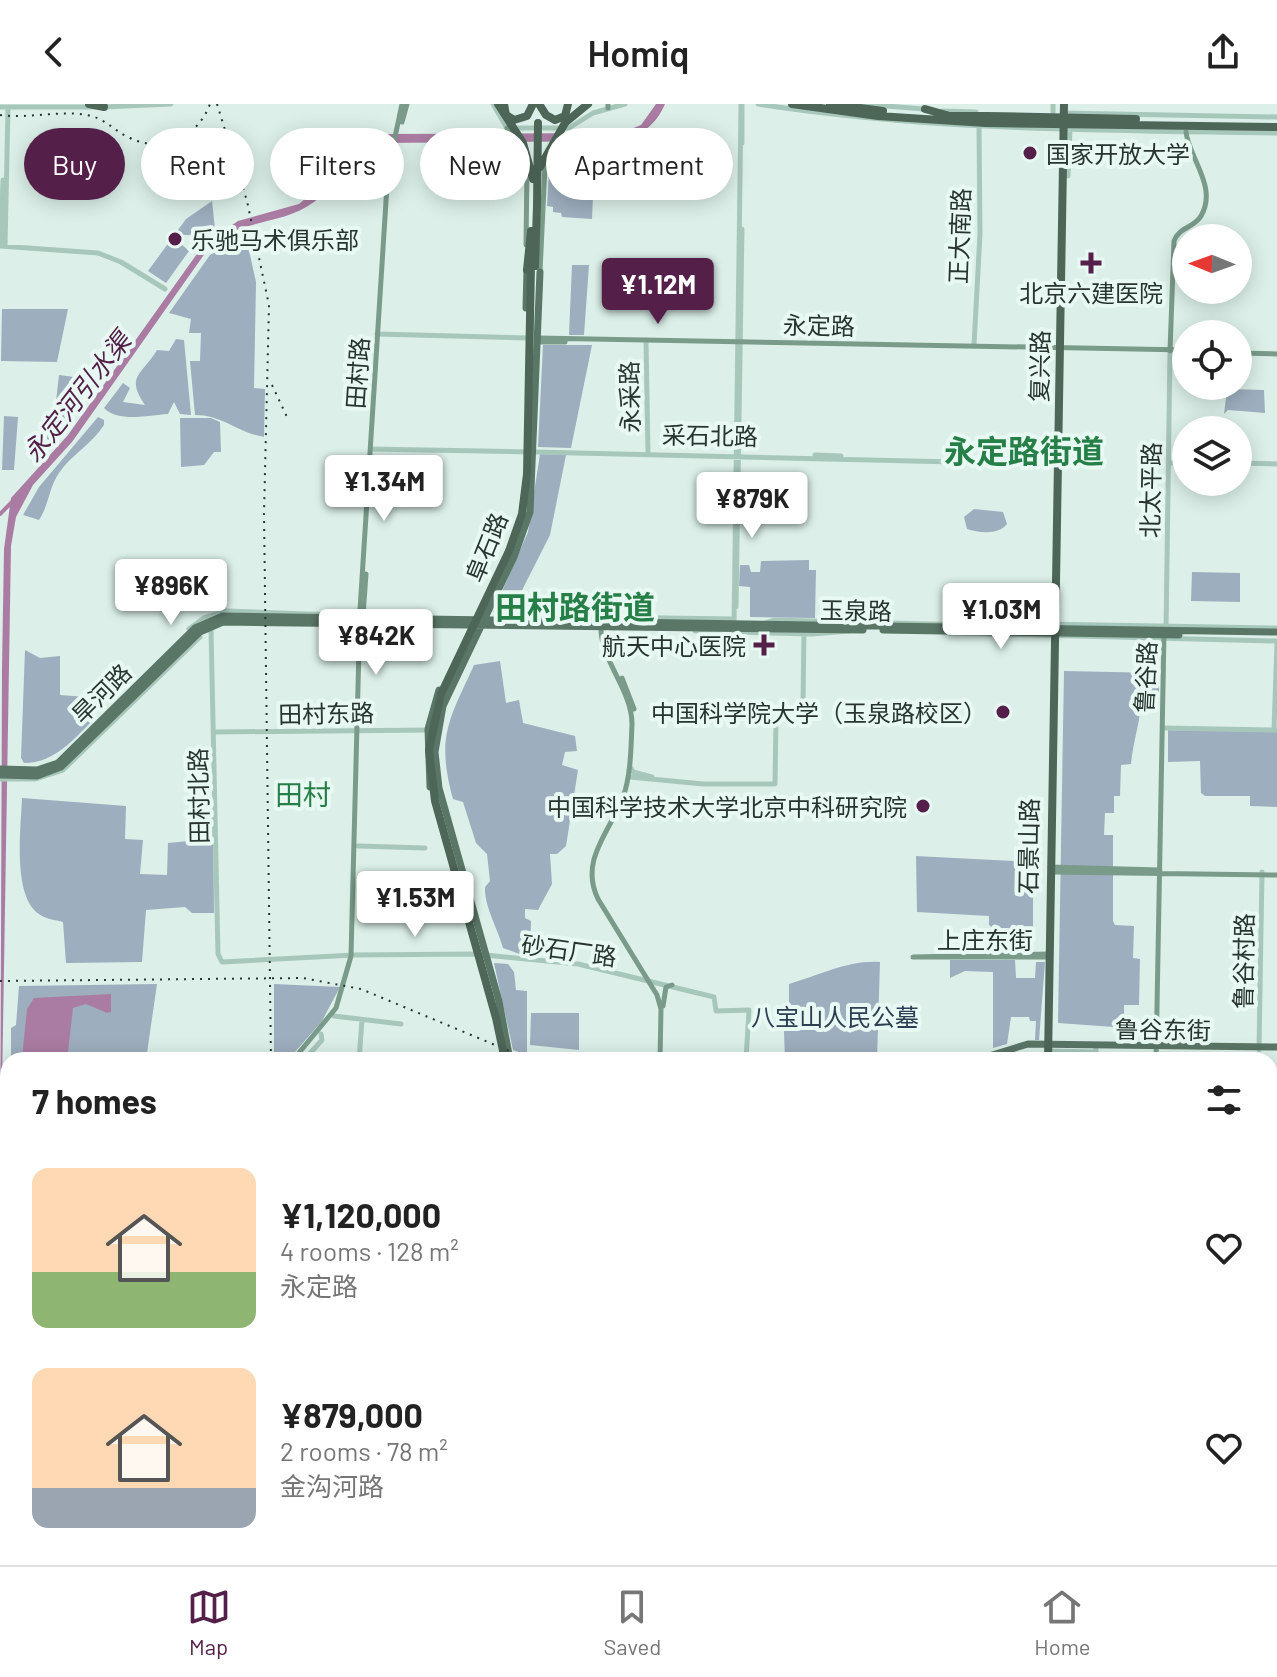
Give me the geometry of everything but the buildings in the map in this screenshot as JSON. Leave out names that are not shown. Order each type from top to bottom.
[{"type":"highway","points":[[89,104],[104,107]]},
{"type":"highway","points":[[498,105],[506,115],[520,120],[536,104],[555,120],[565,116],[568,104]]},
{"type":"highway","name":"阜石路","points":[[505,1052],[500,1018],[438,800],[433,750],[444,695],[512,552],[526,514],[530,474],[536,104]]},
{"type":"highway","points":[[567,127],[576,104]]},
{"type":"highway","points":[[535,177],[552,140],[588,104]]},
{"type":"highway","points":[[792,104],[984,122],[1277,125]]},
{"type":"highway","points":[[832,107],[843,104]]},
{"type":"highway","points":[[498,105],[523,143],[535,177]]},
{"type":"highway","points":[[832,107],[855,118]]},
{"type":"highway","points":[[925,109],[968,126],[1035,125],[1063,128]]},
{"type":"highway","name":"复兴路","points":[[1058,348],[1066,176],[1063,109]]},
{"type":"highway","points":[[1035,113],[1035,125]]},
{"type":"highway","points":[[926,125],[954,120]]},
{"type":"highway","name":"复兴路","points":[[1052,630],[1059,461],[1054,247],[1063,128]]},
{"type":"highway","name":"阜石路","points":[[533,268],[536,246],[534,206]]},
{"type":"highway","name":"复兴路","points":[[1052,630],[1049,584],[1051,498],[1059,461]]},
{"type":"highway","name":"石景山路","points":[[1048,956],[1052,630]]},
{"type":"highway","name":"石景山路","points":[[1047,1049],[1052,630]]},
{"type":"main road","name":"田村路","points":[[302,1052],[334,1016],[347,990],[353,956],[358,846],[360,620],[389,183],[404,104]]},
{"type":"main road","name":"阜石路","points":[[504,1052],[486,957],[439,788],[438,731],[447,698],[485,623],[524,534],[533,496],[537,383],[533,341],[533,268],[546,160],[567,127]]},
{"type":"main road","name":"北太平路","points":[[1170,350],[1174,241],[1178,233],[1198,220],[1204,209],[1203,175],[1179,131]]},
{"type":"main road","name":"阜石路","points":[[504,1052],[431,792],[428,729],[441,686],[520,517],[533,341],[529,200]]},
{"type":"main road","name":"永定路","points":[[533,341],[738,341],[1170,350]]},
{"type":"main road","points":[[1252,352],[1277,352]]},
{"type":"main road","name":"旱河路","points":[[0,771],[37,776],[61,767],[195,628],[223,616],[485,623]]},
{"type":"main road","name":"旱河路","points":[[16,773],[51,767],[90,736],[200,632],[223,622],[329,619]]},
{"type":"main road","name":"玉泉路","points":[[485,623],[516,619],[590,620],[613,626],[612,623],[634,626],[669,621],[721,625]]},
{"type":"main road","points":[[574,625],[590,620]]},
{"type":"main road","name":"玉泉路","points":[[485,623],[602,623],[689,628],[764,623],[949,633],[1052,630],[1277,636]]},
{"type":"main road","points":[[602,623],[633,705],[630,777],[624,803],[598,854],[594,880],[663,1007]]},
{"type":"main road","points":[[602,623],[630,705],[632,729],[625,792],[595,854],[591,879],[598,899],[650,980],[661,1009],[661,1052]]},
{"type":"main road","name":"玉泉路","points":[[736,624],[804,632],[876,628],[1100,629],[1165,634],[1201,629],[1262,630],[1277,636]]},
{"type":"main road","points":[[1223,631],[1232,627]]},
{"type":"main road","name":"鲁谷路","points":[[1157,1052],[1165,634]]},
{"type":"main road","name":"鲁谷路","points":[[1160,871],[1165,634]]},
{"type":"main road","name":"田村路","points":[[300,1052],[336,1008],[353,956],[360,730]]},
{"type":"main road","points":[[70,752],[78,740]]},
{"type":"main road","points":[[1050,870],[1277,873]]},
{"type":"main road","name":"上庄东街","points":[[917,955],[1048,956],[913,957],[917,955]]},
{"type":"main road","points":[[640,977],[642,970]]},
{"type":"main road","points":[[661,1052],[665,988],[672,985]]},
{"type":"main road","points":[[998,1052],[1014,1046],[1047,1049]]},
{"type":"main road","name":"鲁谷东街","points":[[1047,1049],[1157,1046]]},
{"type":"main road","name":"鲁谷东街","points":[[1047,1049],[1157,1046],[1277,1049]]},
{"type":"main road","points":[[1006,1052],[1047,1049]]},
{"type":"street","points":[[2,245],[4,107],[171,104]]},
{"type":"street","points":[[530,128],[567,127],[608,106],[625,104]]},
{"type":"street","points":[[516,619],[659,618],[736,624],[742,104]]},
{"type":"street","points":[[758,104],[926,125],[984,122],[1063,128],[1206,132],[1277,125]]},
{"type":"street","points":[[861,104],[1035,113],[1063,109],[1206,116],[1277,125]]},
{"type":"street","name":"复兴路","points":[[1053,104],[1063,109]]},
{"type":"street","points":[[498,105],[508,128]]},
{"type":"street","points":[[1151,115],[1151,131]]},
{"type":"street","points":[[1176,116],[1179,131]]},
{"type":"street","points":[[1176,116],[1179,131]]},
{"type":"street","points":[[1206,116],[1206,132]]},
{"type":"street","name":"正大南路","points":[[974,345],[984,122]]},
{"type":"street","points":[[2,245],[104,253],[120,259],[165,289],[121,262],[98,253],[2,245]]},
{"type":"street","name":"永定路","points":[[379,335],[533,341]]},
{"type":"street","name":"永采路","points":[[646,340],[648,453]]},
{"type":"street","name":"北太平路","points":[[1165,634],[1170,350]]},
{"type":"street","name":"采石北路","points":[[372,449],[886,458],[998,463],[1000,456],[1045,456],[1048,461],[1059,461]]},
{"type":"street","name":"采石北路","points":[[535,452],[736,455]]},
{"type":"street","points":[[1252,463],[1277,464]]},
{"type":"street","name":"旱河路","points":[[16,773],[53,762],[194,625],[213,615],[227,611],[315,612],[360,620]]},
{"type":"street","points":[[315,612],[329,619]]},
{"type":"street","points":[[659,618],[669,621]]},
{"type":"street","points":[[313,625],[329,619]]},
{"type":"street","name":"旱河路","points":[[16,773],[45,777],[63,770],[211,629],[229,624],[313,625],[360,620]]},
{"type":"street","points":[[764,623],[774,620],[1052,630]]},
{"type":"street","points":[[485,623],[559,629],[574,625]]},
{"type":"street","points":[[602,623],[680,631],[804,632],[803,703],[799,709],[782,712],[776,719],[775,784],[703,784],[630,777]]},
{"type":"street","points":[[527,628],[536,625]]},
{"type":"street","points":[[1088,625],[1100,629]]},
{"type":"street","name":"玉泉路","points":[[1052,630],[1088,625],[1165,634]]},
{"type":"street","name":"玉泉路","points":[[1201,629],[1232,627],[1262,630]]},
{"type":"street","points":[[680,631],[689,628]]},
{"type":"street","name":"田村北路","points":[[211,629],[218,954],[222,962]]},
{"type":"street","points":[[949,633],[995,636],[1052,630]]},
{"type":"street","name":"玉泉路","points":[[1052,630],[1092,637],[1165,634]]},
{"type":"street","points":[[995,636],[1005,633]]},
{"type":"street","points":[[1078,633],[1092,637]]},
{"type":"street","points":[[1163,728],[1276,730],[1277,636]]},
{"type":"street","points":[[171,660],[185,652]]},
{"type":"street","points":[[148,671],[160,664]]},
{"type":"street","name":"田村东路","points":[[215,732],[438,731]]},
{"type":"street","points":[[631,768],[633,772],[656,779]]},
{"type":"street","points":[[358,846],[425,848]]},
{"type":"street","name":"鲁谷村路","points":[[1259,1049],[1262,873]]},
{"type":"street","name":"砂石厂路","points":[[222,962],[476,955],[578,966],[714,997],[716,1011],[749,1010],[746,1052]]},
{"type":"street","name":"砂石厂路","points":[[486,957],[578,964],[650,980]]},
{"type":"street","points":[[334,1016],[401,1024]]},
{"type":"street","points":[[360,1052],[362,1020]]},
{"type":"street","points":[[311,1052],[322,1040],[321,1034]]},
{"type":"green space","points":[[547,200],[593,200],[592,219],[562,217],[561,213],[553,212],[553,207],[547,206]]},
{"type":"green space","name":"乐驰马术俱乐部","points":[[212,201],[215,229],[198,244],[196,235],[181,235],[181,244],[189,251],[166,283],[148,271],[186,219]]},
{"type":"green space","points":[[229,239],[233,250],[248,246],[256,282],[254,388],[265,389],[264,437],[214,418],[195,415],[190,361],[200,361],[201,333],[189,333],[191,319],[169,313],[210,255]]},
{"type":"green space","points":[[572,265],[589,265],[584,335],[569,335]]},
{"type":"green space","points":[[2,309],[68,309],[57,362],[1,361]]},
{"type":"green space","points":[[176,339],[184,340],[191,415],[180,414],[174,402],[168,414],[126,417],[104,408],[123,383],[130,388],[123,402],[145,405],[136,388],[138,376],[157,350],[169,351]]},
{"type":"green space","points":[[543,345],[592,345],[571,448],[538,447]]},
{"type":"green space","points":[[59,375],[96,380],[52,441],[47,439],[50,420],[54,419]]},
{"type":"green space","points":[[1252,390],[1264,390],[1265,413],[1228,410],[1224,414],[1226,400],[1252,400]]},
{"type":"green space","points":[[4,416],[18,417],[14,470],[2,470]]},
{"type":"green space","points":[[98,417],[104,420],[104,425],[59,473],[39,520],[23,515],[39,487]]},
{"type":"green space","points":[[180,418],[211,418],[220,422],[221,452],[214,452],[204,465],[181,467]]},
{"type":"green space","points":[[540,454],[566,455],[550,535],[511,612],[493,612],[528,532]]},
{"type":"green space","points":[[974,509],[1003,512],[1007,524],[994,531],[967,529],[964,517]]},
{"type":"green space","points":[[809,560],[809,570],[816,570],[815,618],[750,617],[750,587],[739,586],[740,565],[749,565],[751,572],[760,572],[761,561]]},
{"type":"green space","points":[[1192,572],[1240,573],[1240,602],[1191,601]]},
{"type":"green space","points":[[25,650],[40,658],[60,656],[60,695],[86,697],[93,702],[94,719],[54,754],[24,763],[21,758]]},
{"type":"green space","points":[[500,661],[506,703],[519,700],[523,723],[575,736],[577,751],[565,752],[562,765],[578,770],[566,846],[557,854],[550,854],[552,884],[538,910],[525,909],[525,918],[531,921],[530,958],[503,948],[485,894],[485,887],[490,881],[487,854],[476,843],[463,802],[453,799],[446,760],[452,715],[474,665]]},
{"type":"green space","points":[[1064,671],[1159,673],[1159,699],[1141,698],[1131,764],[1121,765],[1120,796],[1114,796],[1114,813],[1105,813],[1104,835],[1113,835],[1113,921],[1115,925],[1134,926],[1133,958],[1140,959],[1139,1005],[1124,1005],[1124,1022],[1116,1022],[1114,1027],[1058,1023]]},
{"type":"green space","points":[[1168,730],[1277,732],[1277,807],[1250,806],[1250,796],[1205,796],[1201,793],[1200,761],[1168,762]]},
{"type":"green space","points":[[22,798],[126,806],[125,839],[143,840],[140,874],[167,875],[168,843],[189,841],[191,810],[213,809],[214,913],[192,913],[185,907],[146,910],[142,962],[66,963],[63,922],[39,914],[30,905],[21,877]]},
{"type":"green space","points":[[916,856],[1033,862],[1033,933],[993,928],[989,925],[989,916],[917,912]]},
{"type":"green space","points":[[950,960],[1015,960],[1016,978],[1035,978],[1036,962],[1045,962],[1039,1040],[1035,1040],[1036,1021],[1030,1021],[1029,1017],[1011,1017],[1007,1044],[993,1048],[993,972],[965,971],[950,978]]},
{"type":"green space","name":"八宝山人民公墓","points":[[868,962],[880,962],[877,1052],[785,1052],[783,1003],[789,1002],[789,984]]},
{"type":"green space","points":[[494,963],[508,964],[514,972],[516,990],[527,991],[527,1052],[513,1050]]},
{"type":"green space","points":[[157,984],[147,1052],[11,1052],[11,1028],[16,1025],[19,986]]},
{"type":"green space","points":[[274,984],[340,987],[322,1021],[295,1052],[274,1052]]},
{"type":"green space","points":[[531,1013],[579,1013],[579,1050],[530,1045]]},
{"type":"shaded area","points":[[656,104],[665,104],[661,111],[647,128],[634,128],[641,125]]},
{"type":"shaded area","points":[[530,133],[546,133],[546,142],[530,142]]},
{"type":"shaded area","points":[[404,134],[420,134],[420,143],[404,143]]},
{"type":"shaded area","points":[[304,200],[317,200],[288,215],[235,231],[208,249],[72,442],[33,485],[16,517],[11,546],[1,1052],[4,549],[11,498],[68,435],[204,244],[238,221]]},
{"type":"shaded area","points":[[111,994],[111,1012],[86,1004],[73,1008],[68,1052],[23,1052],[27,1009],[34,998]]},
{"type":"waterway","points":[[0,514],[13,501]]},
{"type":"railway","points":[[0,115],[87,115],[130,138],[155,144],[167,143],[188,133],[204,116],[210,104]]},
{"type":"railway","points":[[217,104],[247,201],[269,305],[264,514],[271,1052]]},
{"type":"railway","points":[[272,385],[287,417]]},
{"type":"railway","points":[[0,981],[303,978],[361,989],[512,1052]]},
{"type":"place","name":"国家开放大学","points":[[1030,153]]},
{"type":"place","name":"乐驰马术俱乐部","points":[[175,239]]},
{"type":"place","name":"北京六建医院","points":[[1091,263]]},
{"type":"place","name":"航天中心医院","points":[[764,645]]},
{"type":"place","name":"中国科学院大学（玉泉路校区）","points":[[1003,712]]},
{"type":"place","name":"中国科学技术大学北京中科研究院","points":[[923,806]]},
{"type":"district","name":"永定路街道","points":[[1024,450]]},
{"type":"district","name":"田村路街道","points":[[575,606]]},
{"type":"district","name":"田村","points":[[303,794]]},
{"type":"water label","name":"永定河引水渠","points":[[76,396]]}]
